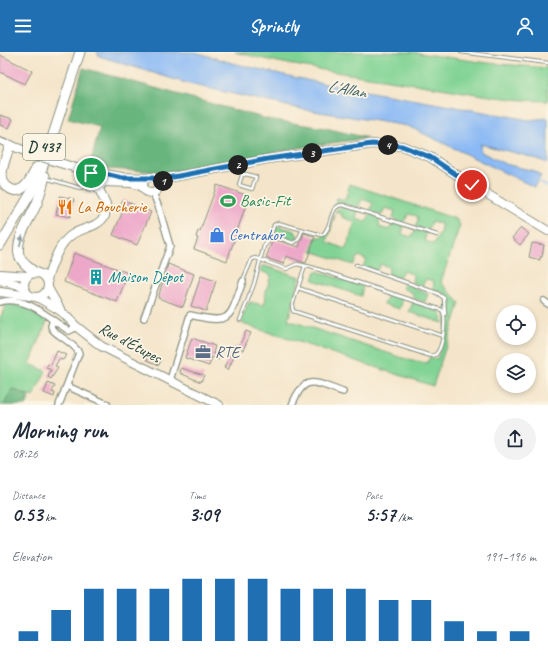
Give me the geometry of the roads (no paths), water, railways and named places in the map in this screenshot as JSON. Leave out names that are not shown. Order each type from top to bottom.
[{"type":"main road","name":"D 437","points":[[0,236],[28,189],[37,167],[75,52]]},
{"type":"main road","name":"D 437","points":[[0,245],[38,181],[80,52]]},
{"type":"main road","points":[[0,292],[34,296],[44,294],[40,278],[23,262],[19,256],[19,249],[21,238],[43,186],[61,114]]},
{"type":"main road","points":[[158,183],[168,178],[268,159],[372,144],[402,146],[430,157],[472,185],[548,231]]},
{"type":"main road","points":[[37,167],[22,189],[18,190],[9,188],[2,180],[10,145],[76,168],[89,175]]},
{"type":"main road","points":[[94,172],[99,173],[122,178],[153,178],[158,183],[158,189],[153,193],[145,191],[143,187],[132,183],[101,185],[93,188],[88,185],[87,180],[89,175],[94,172]]},
{"type":"main road","points":[[24,288],[24,282],[40,278],[52,265],[64,241],[73,233],[94,227],[105,216],[106,204],[101,185],[102,177],[99,173]]},
{"type":"main road","points":[[143,187],[143,182],[148,178]]},
{"type":"main road","points":[[0,274],[40,278]]},
{"type":"main road","name":"Rue d'Étupes","points":[[40,278],[61,311],[77,327],[102,346],[219,405]]},
{"type":"main road","points":[[0,280],[24,288],[34,296]]},
{"type":"main road","name":"Rue d'Étupes","points":[[34,296],[61,311]]},
{"type":"street","points":[[0,141],[10,145]]},
{"type":"street","points":[[144,318],[169,250],[159,208],[153,193]]},
{"type":"street","points":[[170,380],[190,316],[214,321],[227,317],[232,311],[243,281]]},
{"type":"street","points":[[0,302],[12,300],[24,303],[36,309],[69,331],[77,327]]},
{"type":"street","points":[[53,320],[52,330],[72,343],[79,353],[59,405]]},
{"type":"street","points":[[292,405],[298,390],[304,384],[312,382],[342,392]]},
{"type":"street","points":[[67,386],[108,404]]},
{"type":"lane","points":[[461,52],[548,63]]},
{"type":"lane","points":[[240,165],[244,175],[239,185],[252,189],[256,177],[244,175]]},
{"type":"lane","points":[[49,179],[80,188],[88,185]]},
{"type":"lane","points":[[240,320],[254,284],[260,260],[274,225],[278,223],[318,236],[324,235],[327,232],[335,209],[339,205],[343,204],[437,235]]},
{"type":"lane","points":[[271,235],[292,243],[298,240],[302,231]]},
{"type":"lane","points":[[243,281],[252,259],[260,260],[286,269],[297,264],[442,310],[445,314]]},
{"type":"lane","points":[[305,266],[292,306],[293,311],[428,355],[437,354],[443,336],[445,314],[444,298],[437,292],[356,265]]},
{"type":"lane","points":[[298,288],[443,336]]},
{"type":"water","name":"L'Allan","points":[[97,52],[195,52],[232,63],[315,82],[529,120],[548,118],[548,163],[531,157],[480,144],[481,152],[505,164],[534,171],[541,176],[534,187],[408,126],[301,109],[189,84],[99,56]]},
{"type":"waterway","points":[[538,181],[548,187]]},
{"type":"place","name":"Basic-Fit","points":[[228,201]]},
{"type":"place","name":"La Boucherie","points":[[65,207]]},
{"type":"place","name":"Centrakor","points":[[217,235]]},
{"type":"place","name":"Maison Dépot","points":[[96,277]]},
{"type":"place","name":"RTE","points":[[203,352]]}]
